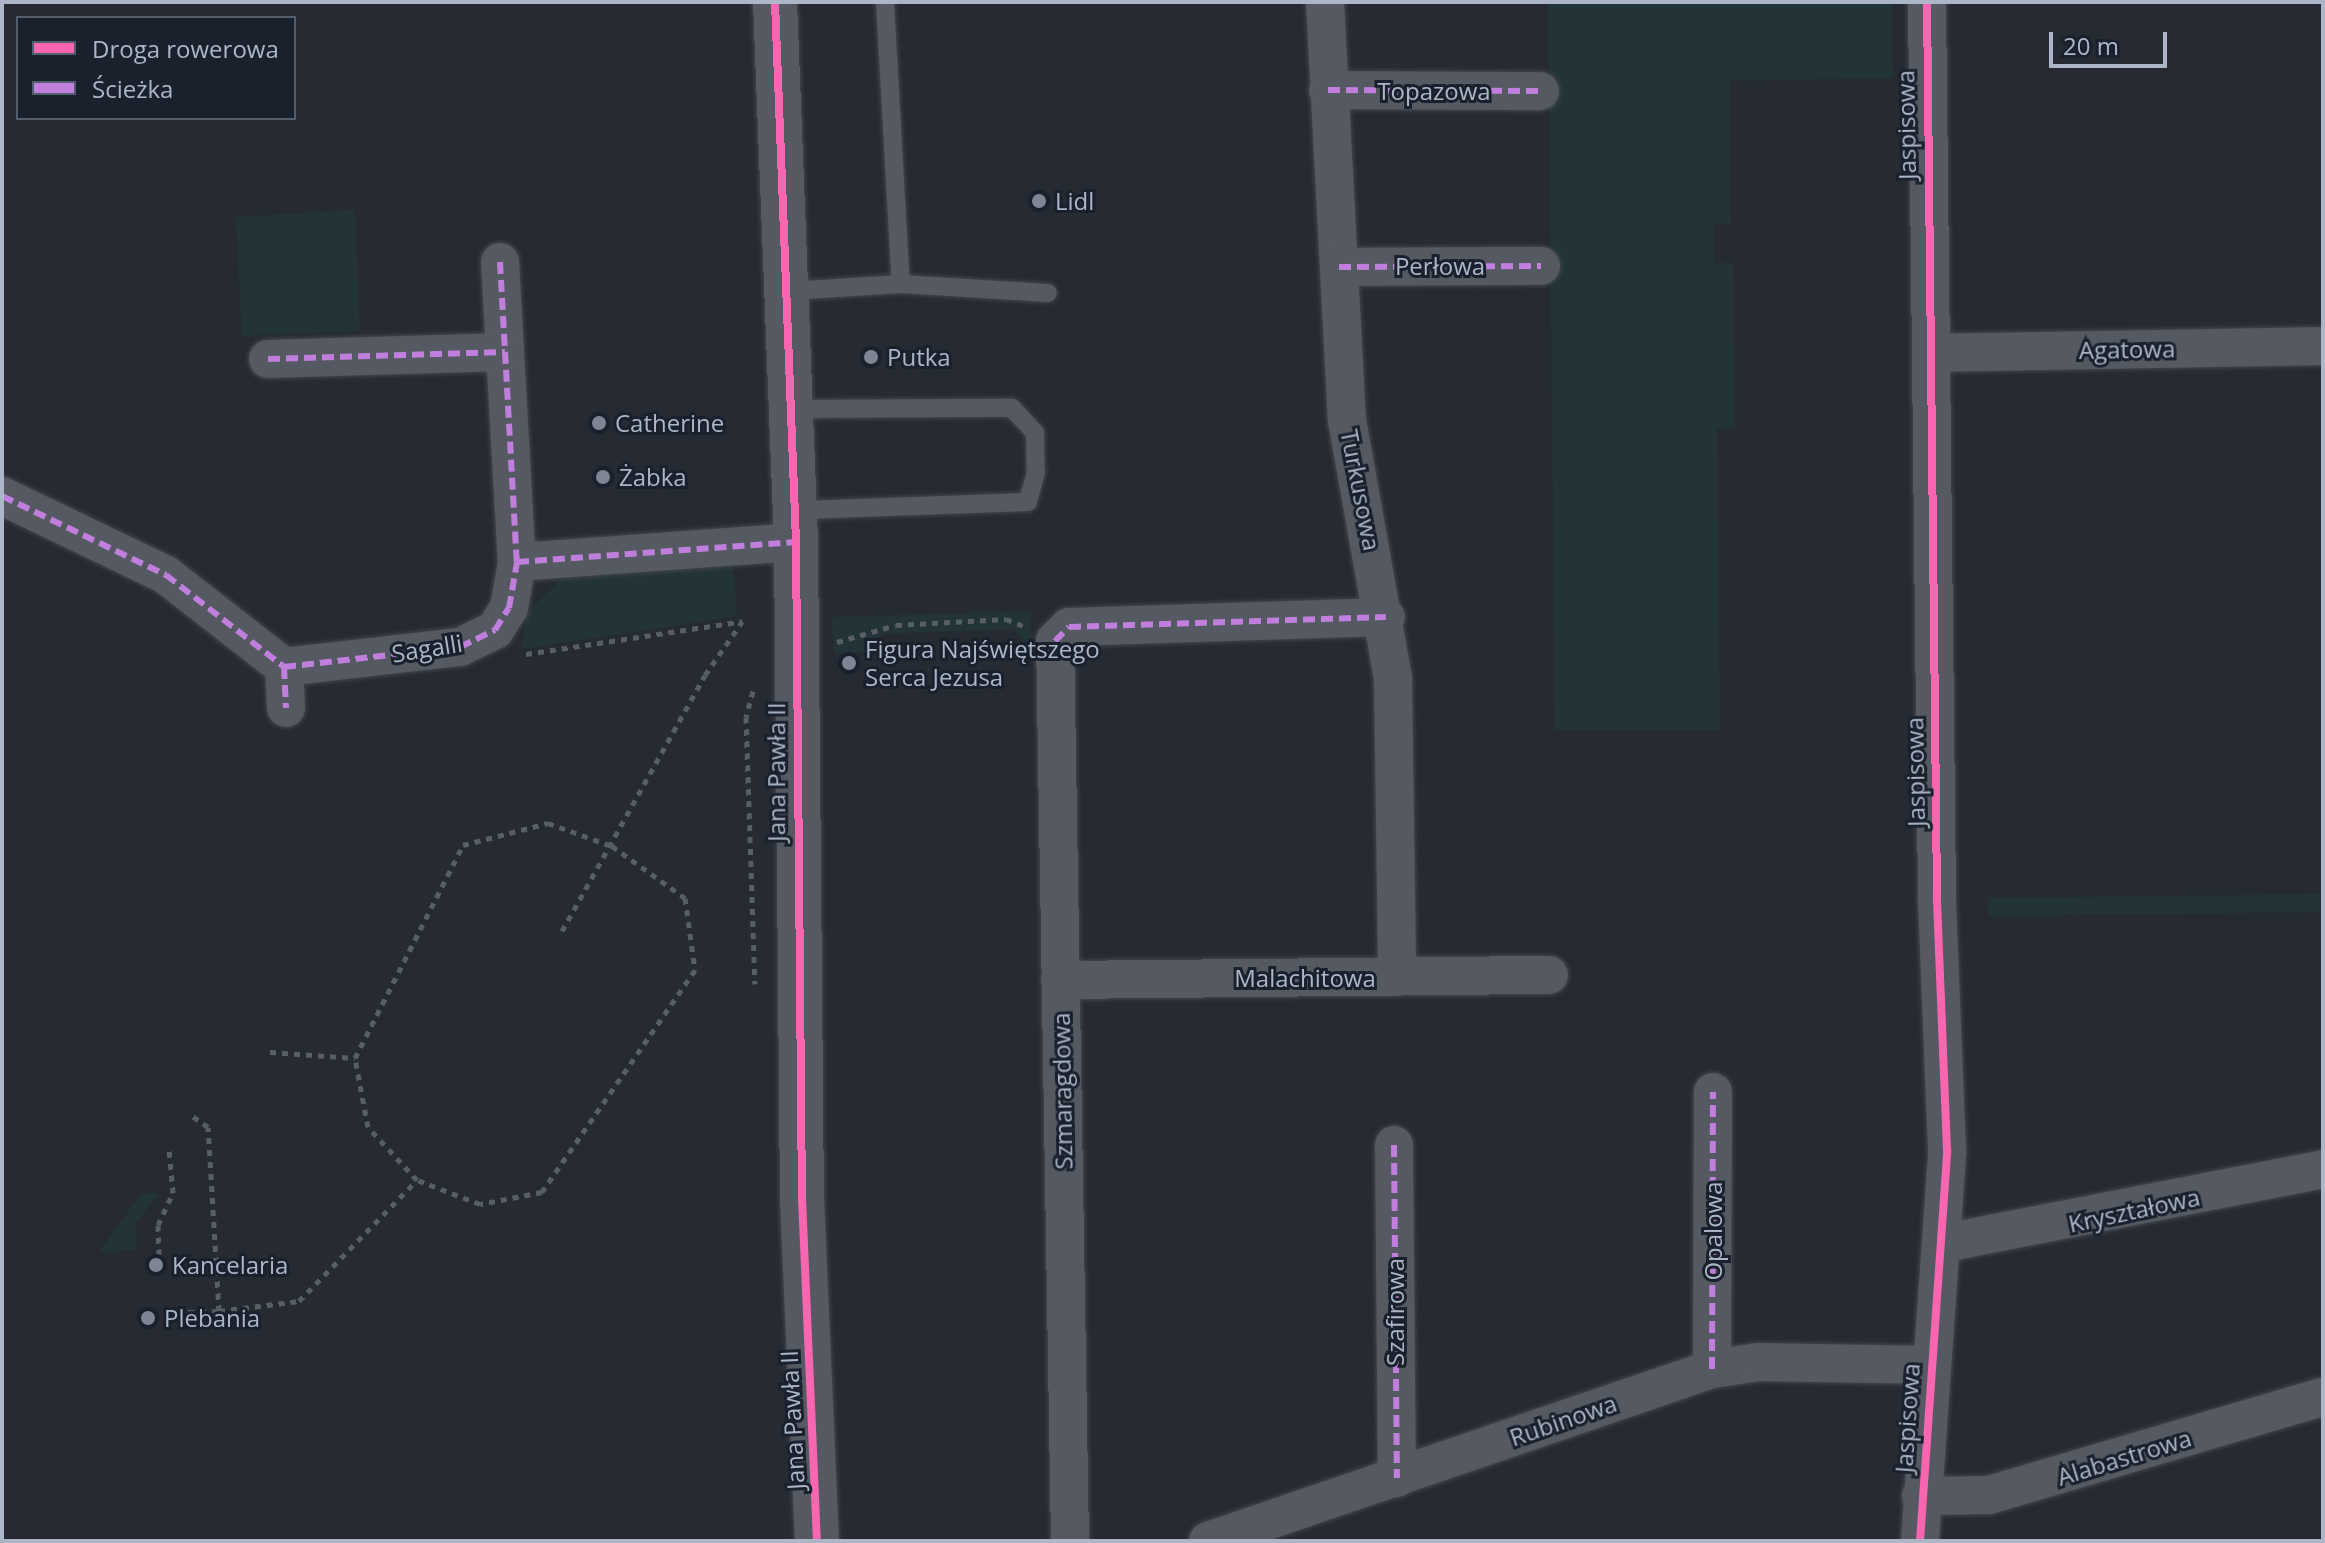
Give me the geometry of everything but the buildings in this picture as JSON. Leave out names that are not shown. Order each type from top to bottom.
[{"type":"street","name":"Jana Pawła II","points":[[775,2],[793,409],[801,1184],[817,1541]]},
{"type":"street","name":"Turkusowa","points":[[1325,2],[1347,420],[1386,617],[1397,977]]},
{"type":"street","name":"Jaspisowa","points":[[1920,1541],[1930,1365],[1944,1243],[1927,2]]},
{"type":"street","name":"Topazowa","points":[[1328,90],[1540,91]]},
{"type":"street","name":"Sagalli","points":[[284,667],[460,647],[495,630],[509,608],[517,562],[500,262]]},
{"type":"street","name":"Perłowa","points":[[1339,267],[1541,266]]},
{"type":"street","name":"Agatowa","points":[[1931,353],[2323,346]]},
{"type":"street","points":[[268,359],[505,352]]},
{"type":"street","points":[[2,496],[166,575],[284,667],[286,708]]},
{"type":"street","points":[[517,562],[795,526]]},
{"type":"street","points":[[1055,641],[1069,627],[1386,617]]},
{"type":"street","name":"Szmaragdowa","points":[[1055,641],[1070,1541]]},
{"type":"street","name":"Malachitowa","points":[[1060,980],[1549,975]]},
{"type":"street","name":"Opalowa","points":[[1712,1369],[1713,1092]]},
{"type":"street","name":"Szafirowa","points":[[1394,1145],[1397,1478]]},
{"type":"street","name":"Kryształowa","points":[[1944,1243],[2323,1169]]},
{"type":"street","name":"Rubinowa","points":[[1208,1541],[1712,1369],[1759,1362],[1930,1365]]},
{"type":"street","name":"Alabastrowa","points":[[1921,1496],[1989,1495],[2323,1397]]},
{"type":"lane","points":[[885,2],[901,284]]},
{"type":"lane","points":[[789,291],[901,284],[1048,293]]},
{"type":"lane","points":[[793,409],[1012,408],[1035,433],[1036,472],[1028,502],[795,526]]},
{"type":"path","points":[[826,648],[896,625],[1006,619],[1055,641]]},
{"type":"path","points":[[562,931],[705,675],[743,621]]},
{"type":"path","points":[[548,823],[612,846],[685,898],[695,970],[542,1192],[480,1204],[417,1180],[368,1127],[355,1058],[463,845],[548,823]]},
{"type":"path","points":[[270,1052],[355,1058]]},
{"type":"path","points":[[192,1116],[208,1127],[219,1311]]},
{"type":"path","points":[[159,1255],[158,1225],[173,1193],[169,1148]]},
{"type":"path","points":[[188,1312],[299,1301],[417,1180]]},
{"type":"shaded area","points":[[1548,2],[1892,2],[1893,78],[1730,81],[1731,224],[1714,224],[1715,263],[1733,263],[1735,429],[1717,428],[1720,730],[1555,730]]},
{"type":"shaded area","points":[[355,210],[360,331],[242,336],[236,217]]},
{"type":"shaded area","points":[[733,566],[737,616],[522,649],[526,614],[564,576]]},
{"type":"shaded area","points":[[1031,611],[1031,646],[1013,629],[883,634],[866,652],[834,654],[832,617]]},
{"type":"shaded area","points":[[2323,894],[2323,912],[1989,916],[1988,898]]},
{"type":"shaded area","points":[[141,1194],[159,1194],[136,1222],[137,1250],[99,1252]]},
{"type":"marked path","points":[[1328,90],[1540,91]]},
{"type":"marked path","points":[[500,262],[517,562],[796,542]]},
{"type":"marked path","points":[[1339,267],[1541,266]]},
{"type":"marked path","points":[[268,359],[505,352]]},
{"type":"marked path","points":[[2,496],[166,575],[284,667],[286,708]]},
{"type":"marked path","points":[[284,667],[460,647],[495,630],[509,608],[517,562]]},
{"type":"marked path","points":[[1055,641],[1069,627],[1386,617]]},
{"type":"marked path","points":[[1712,1369],[1713,1092]]},
{"type":"marked path","points":[[1394,1145],[1397,1478]]},
{"type":"cycle path","points":[[775,2],[796,542],[802,1199],[817,1541]]},
{"type":"cycle path","points":[[1920,1541],[1947,1150],[1937,896],[1927,2]]},
{"type":"place","name":"Lidl","points":[[1039,201]]},
{"type":"place","name":"Putka","points":[[871,357]]},
{"type":"place","name":"Catherine","points":[[599,423]]},
{"type":"place","name":"Żabka","points":[[603,477]]},
{"type":"place","name":"Figura Najświętszego Serca Jezusa","points":[[849,663]]},
{"type":"place","name":"Kancelaria","points":[[156,1265]]},
{"type":"place","name":"Plebania","points":[[148,1318]]}]
